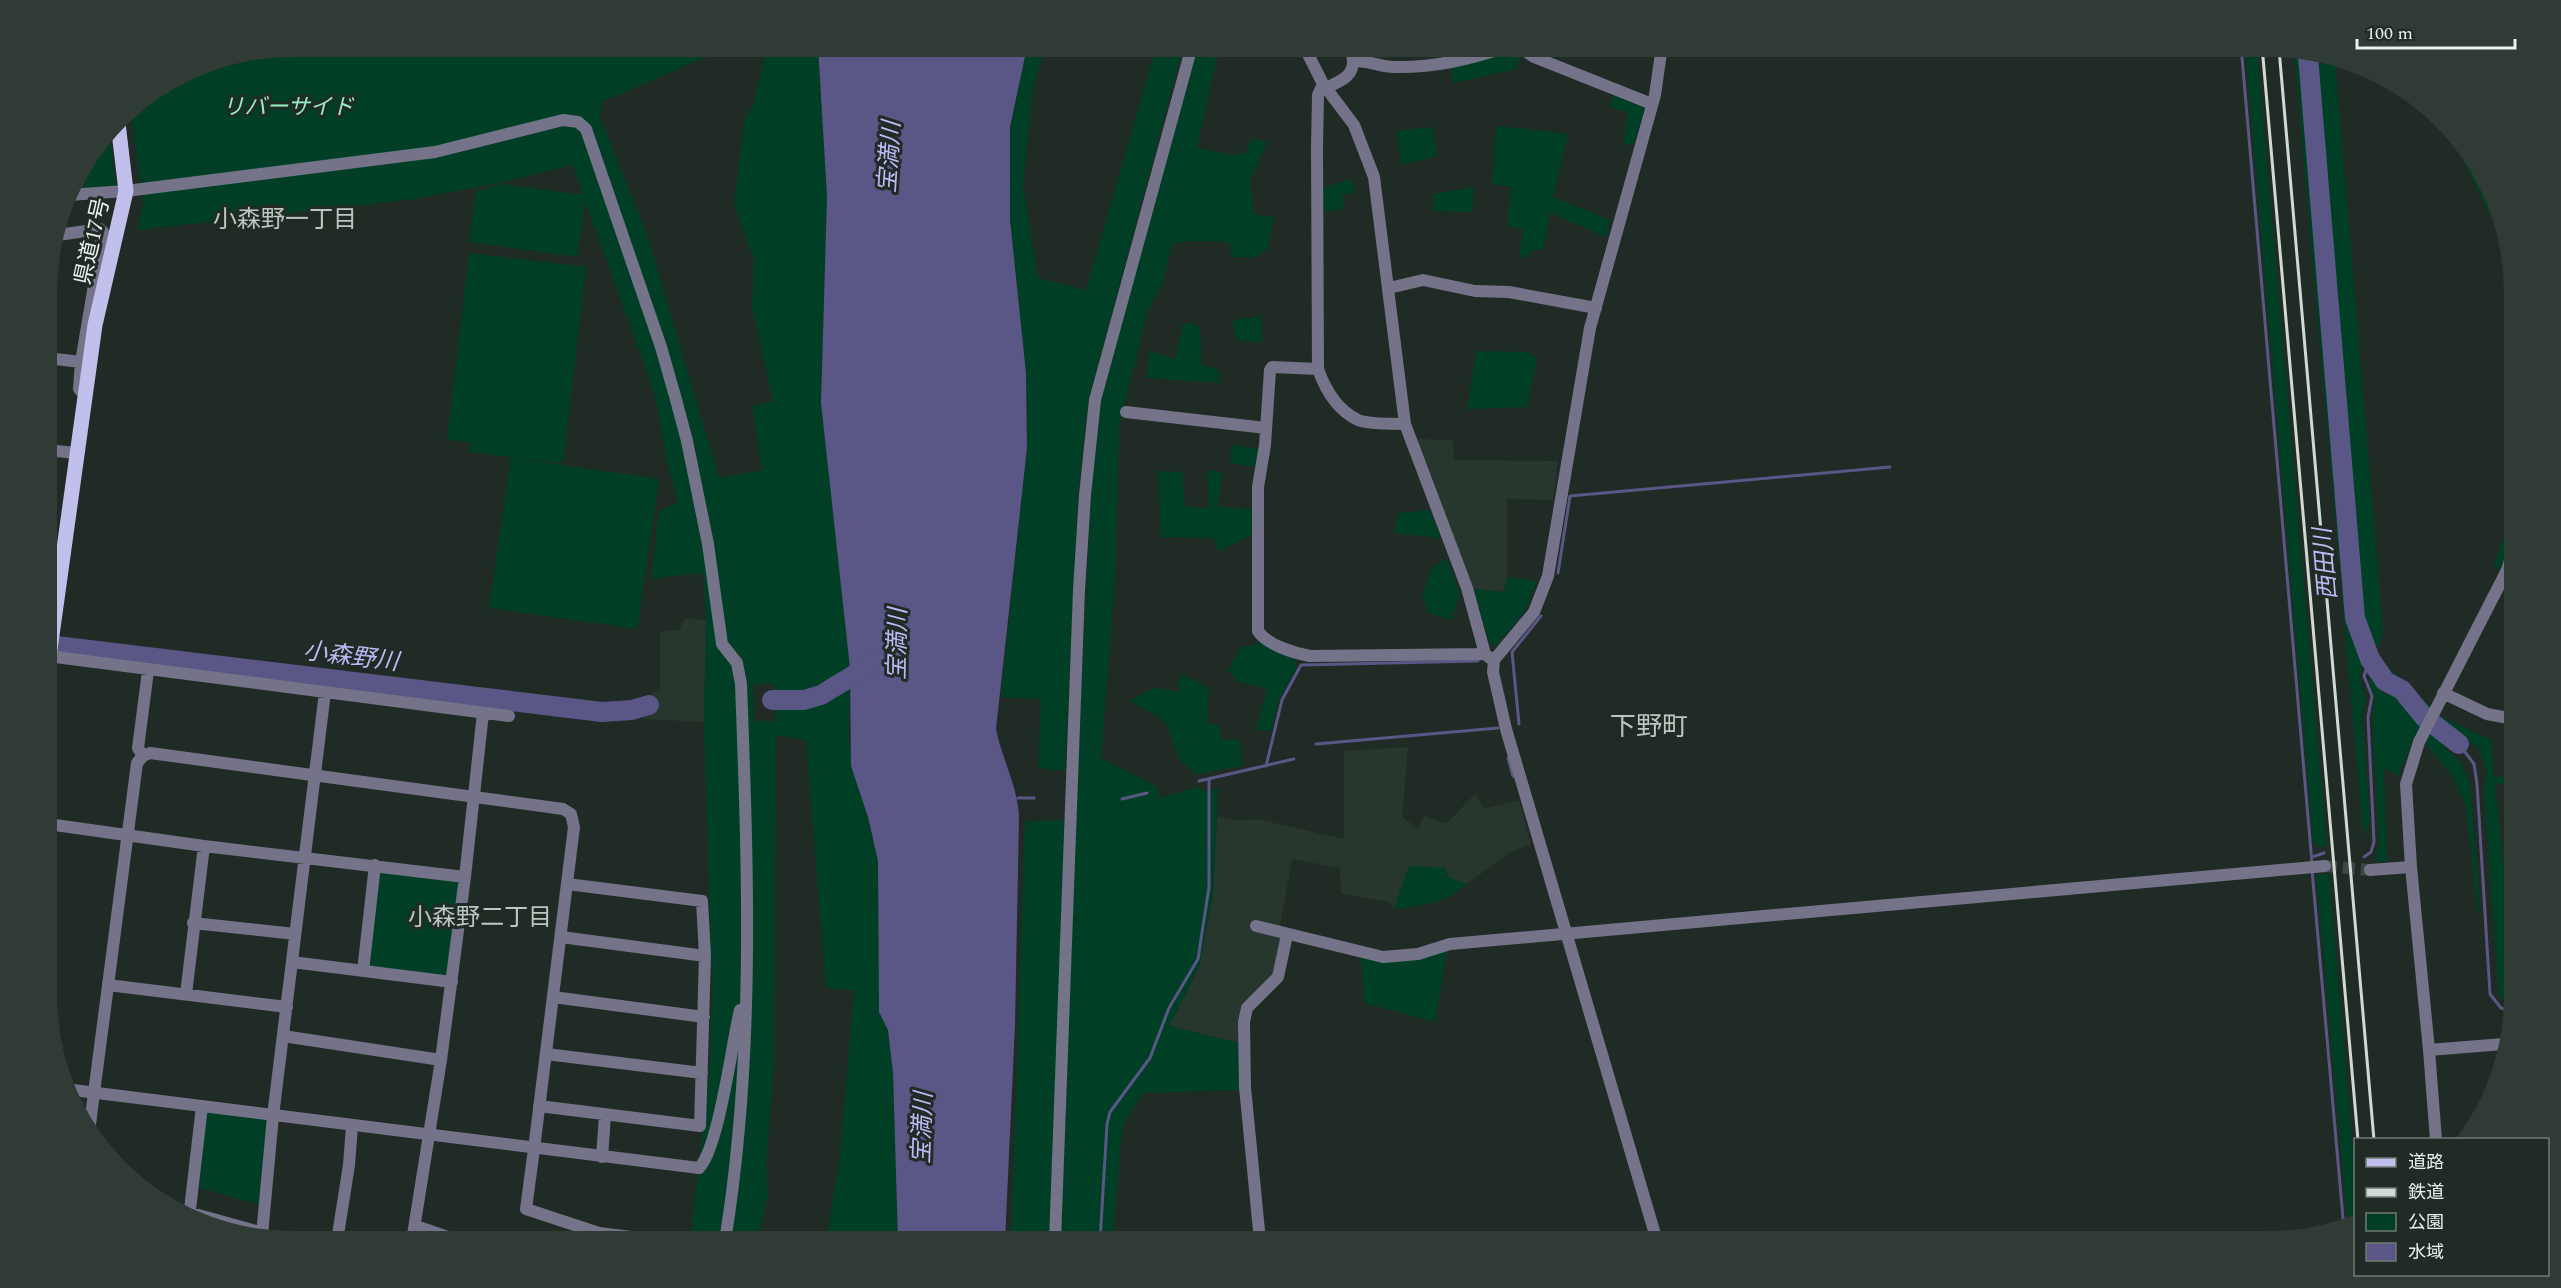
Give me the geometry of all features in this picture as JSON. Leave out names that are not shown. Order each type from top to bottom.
[{"type":"main road","name":"県道17号","points":[[57,588],[95,325],[125,187],[119,133]]},
{"type":"street","points":[[1055,1231],[1079,590],[1090,439],[1095,400],[1189,57]]},
{"type":"street","points":[[1310,57],[1325,86],[1354,125],[1374,177],[1405,424],[1467,588],[1489,657],[1506,729],[1654,1231]]},
{"type":"street","points":[[1352,57],[1353,69],[1348,77],[1325,86],[1318,95],[1318,369],[1327,390],[1337,404],[1359,421],[1405,424]]},
{"type":"street","points":[[1353,61],[1361,60],[1391,68],[1435,65],[1466,57]]},
{"type":"street","points":[[1534,57],[1653,104]]},
{"type":"street","points":[[1318,369],[1272,367],[1270,370],[1266,428],[1258,488],[1258,631],[1262,638],[1298,654],[1310,656],[1489,657],[1534,612],[1548,576],[1590,328],[1653,104],[1660,57]]},
{"type":"street","points":[[79,194],[435,152],[563,120],[578,122],[586,129],[672,387],[687,441],[708,544],[722,644],[737,663],[741,684],[747,1003],[738,1146],[726,1231]]},
{"type":"street","points":[[64,234],[100,229],[103,232],[81,362],[79,389],[85,394]]},
{"type":"street","points":[[1389,288],[1423,280],[1475,291],[1509,292],[1596,308]]},
{"type":"street","points":[[57,359],[81,362]]},
{"type":"street","points":[[1126,412],[1266,428]]},
{"type":"street","points":[[57,451],[76,453]]},
{"type":"street","points":[[2436,1138],[2410,867],[2406,784],[2419,742],[2504,576]]},
{"type":"street","points":[[57,660],[509,716]]},
{"type":"street","points":[[143,756],[138,748],[148,670]]},
{"type":"street","points":[[262,1229],[273,1116],[325,692]]},
{"type":"street","points":[[2443,693],[2487,714],[2504,717]]},
{"type":"street","points":[[415,1231],[452,982],[483,713]]},
{"type":"street","points":[[91,1118],[126,835],[137,763],[143,756],[150,753],[474,795],[563,809],[571,814],[574,827],[526,1209],[583,1231]]},
{"type":"street","points":[[57,825],[204,846],[465,877]]},
{"type":"street","points":[[186,994],[204,846]]},
{"type":"street","points":[[363,971],[375,865]]},
{"type":"street","points":[[1256,926],[1383,957],[1418,954],[1450,944],[2321,866]]},
{"type":"street","points":[[2370,870],[2410,867]]},
{"type":"street","points":[[539,1106],[700,1126],[705,956],[702,901],[567,884]]},
{"type":"street","points":[[193,923],[295,934]]},
{"type":"street","points":[[1259,1231],[1245,1087],[1244,1022],[1248,1008],[1278,977],[1287,935]]},
{"type":"street","points":[[561,937],[705,956]]},
{"type":"street","points":[[292,962],[452,982]]},
{"type":"street","points":[[108,985],[287,1007]]},
{"type":"street","points":[[553,997],[704,1017]]},
{"type":"street","points":[[77,1090],[699,1168],[705,1162],[712,1137],[734,1049],[739,1012],[747,1003]]},
{"type":"street","points":[[283,1036],[441,1060]]},
{"type":"street","points":[[2429,1050],[2499,1044]]},
{"type":"street","points":[[546,1054],[702,1073]]},
{"type":"street","points":[[190,1208],[202,1106]]},
{"type":"street","points":[[602,1157],[605,1116]]},
{"type":"street","points":[[339,1231],[349,1165],[352,1126]]},
{"type":"street","points":[[416,1226],[430,1231]]},
{"type":"shaded area","points":[[1414,439],[1452,440],[1455,460],[1558,461],[1553,500],[1507,499],[1507,577],[1504,592],[1473,589]]},
{"type":"shaded area","points":[[685,618],[706,620],[704,722],[644,719],[645,698],[660,688],[660,632],[679,630]]},
{"type":"shaded area","points":[[1408,747],[1402,817],[1418,829],[1424,816],[1446,824],[1475,794],[1484,809],[1519,800],[1531,845],[1510,852],[1467,884],[1409,866],[1394,909],[1389,902],[1341,894],[1340,868],[1292,859],[1280,926],[1285,930],[1276,977],[1244,1005],[1239,1043],[1169,1026],[1199,967],[1213,895],[1217,816],[1239,821],[1257,819],[1344,839],[1344,751]]},
{"type":"green space","name":"リバーサイド","points":[[292,57],[706,57],[602,102],[600,117],[646,232],[719,478],[762,470],[752,406],[773,401],[752,308],[754,259],[734,205],[744,120],[753,106],[765,57],[819,57],[827,196],[821,403],[850,668],[849,742],[878,861],[879,1012],[888,1030],[893,1073],[898,1231],[828,1231],[840,1156],[854,990],[826,988],[806,740],[776,735],[774,1061],[766,1167],[768,1196],[759,1231],[691,1231],[710,1063],[712,989],[704,722],[706,620],[703,573],[651,579],[659,511],[678,503],[666,457],[655,395],[585,201],[577,257],[469,242],[476,191],[501,184],[583,195],[573,165],[416,199],[137,230],[143,203],[132,120],[174,88],[216,69],[231,65],[261,59]],"holes":[[[774,683],[775,721],[754,721],[753,685]]]},
{"type":"green space","points":[[1025,57],[1042,57],[1032,94],[1023,186],[1038,278],[1086,290],[1153,57],[1180,57],[1088,402],[1078,494],[1065,771],[1038,768],[1041,699],[1001,697],[1027,448],[1026,373],[1010,220],[1010,127]]},
{"type":"green space","points":[[1193,57],[1217,57],[1197,147],[1231,155],[1246,153],[1251,138],[1267,142],[1250,181],[1254,214],[1274,217],[1268,248],[1256,257],[1231,257],[1229,242],[1190,241],[1172,244],[1162,284],[1147,313],[1119,426],[1115,580],[1101,758],[1156,786],[1160,798],[1196,787],[1205,791],[1218,788],[1213,895],[1199,967],[1169,1026],[1239,1043],[1241,1090],[1143,1093],[1124,1124],[1114,1231],[1011,1231],[1025,821],[1064,820],[1064,834],[1074,835],[1091,494],[1101,401]]},
{"type":"green space","points":[[1482,57],[1518,57],[1517,69],[1453,83],[1451,65]]},
{"type":"green space","points":[[2246,57],[2258,57],[2327,847],[2319,847],[2313,842]]},
{"type":"green space","points":[[2295,59],[2302,59],[2352,640],[2363,657],[2360,680],[2366,700],[2362,716],[2370,823],[2363,836]]},
{"type":"green space","points":[[2314,62],[2335,66],[2383,630],[2379,647],[2364,632],[2358,587],[2315,93],[2320,73]]},
{"type":"green space","points":[[1615,92],[1646,106],[1633,145],[1623,144],[1628,113],[1609,106]]},
{"type":"green space","points":[[1496,126],[1568,134],[1553,197],[1610,220],[1606,237],[1550,213],[1543,249],[1531,250],[1527,258],[1519,256],[1523,229],[1507,226],[1511,187],[1492,184]]},
{"type":"green space","points":[[1432,127],[1437,156],[1402,165],[1396,131]]},
{"type":"green space","points":[[111,142],[116,186],[81,189],[88,174]]},
{"type":"green space","points":[[2464,162],[2480,188],[2494,223]]},
{"type":"green space","points":[[1351,179],[1355,193],[1342,195],[1344,209],[1322,212],[1321,188]]},
{"type":"green space","points":[[1474,187],[1472,212],[1433,211],[1433,194]]},
{"type":"green space","points":[[469,253],[586,267],[563,463],[513,458],[659,479],[637,629],[489,608],[511,457],[469,452],[470,442],[447,440]]},
{"type":"green space","points":[[1261,316],[1262,342],[1236,340],[1233,320]]},
{"type":"green space","points":[[1193,323],[1200,328],[1202,365],[1219,370],[1220,383],[1147,378],[1149,350],[1175,359],[1183,324]]},
{"type":"green space","points":[[1476,351],[1528,352],[1537,358],[1527,407],[1467,409]]},
{"type":"green space","points":[[1231,445],[1259,449],[1256,467],[1231,463]]},
{"type":"green space","points":[[1207,470],[1222,472],[1218,507],[1252,509],[1252,535],[1218,552],[1213,538],[1161,537],[1158,471],[1182,472],[1185,507],[1209,508]]},
{"type":"green space","points":[[1430,510],[1441,538],[1394,533],[1398,513]]},
{"type":"green space","points":[[2504,536],[2504,561],[2500,571],[2494,565]]},
{"type":"green space","points":[[1447,558],[1460,595],[1451,620],[1428,613],[1422,595],[1432,568]]},
{"type":"green space","points":[[1507,577],[1537,581],[1524,613],[1495,646],[1490,645],[1473,589],[1504,592]]},
{"type":"green space","points":[[1261,642],[1295,658],[1297,667],[1279,700],[1271,731],[1256,730],[1267,688],[1238,682],[1228,670],[1240,648]]},
{"type":"green space","points":[[2388,667],[2444,718],[2492,740],[2493,776],[2504,778],[2504,784],[2495,783],[2504,863],[2504,1000],[2499,996],[2484,792],[2486,769],[2479,749],[2461,735],[2429,717],[2390,673]]},
{"type":"green space","points":[[2371,673],[2380,682],[2384,694],[2399,693],[2419,723],[2460,761],[2470,784],[2480,905],[2478,916],[2466,807],[2452,776],[2416,732],[2398,776],[2384,768],[2387,862],[2374,861],[2379,844],[2372,716],[2375,700],[2369,681]]},
{"type":"green space","points":[[1180,674],[1209,688],[1207,724],[1219,724],[1222,740],[1240,739],[1242,766],[1197,774],[1180,761],[1164,720],[1130,701],[1155,687],[1178,692]]},
{"type":"green space","points":[[1409,866],[1445,868],[1448,877],[1467,884],[1433,903],[1394,909]]},
{"type":"green space","points":[[377,870],[463,879],[450,980],[366,969]]},
{"type":"green space","points":[[2316,874],[2329,874],[2354,1159],[2354,1215],[2347,1218]]},
{"type":"green space","points":[[1447,950],[1435,1022],[1364,1003],[1361,957]]},
{"type":"green space","points":[[205,1110],[270,1119],[261,1205],[196,1187]]},
{"type":"water","name":"宝満川","points":[[819,57],[1025,57],[1010,127],[1010,220],[1026,373],[1027,448],[996,729],[1016,795],[1019,817],[1015,1025],[1005,1231],[898,1231],[893,1073],[888,1030],[879,1012],[878,861],[868,817],[851,766],[850,668],[821,403],[827,196]]},
{"type":"waterway","points":[[2242,57],[2312,863]]},
{"type":"waterway","name":"西田川","points":[[2308,61],[2355,618],[2370,659],[2385,681],[2402,690],[2424,717],[2459,744]]},
{"type":"waterway","points":[[1558,573],[1570,496],[1890,467]]},
{"type":"waterway","points":[[1519,724],[1512,652],[1541,616]]},
{"type":"waterway","name":"小森野川","points":[[57,646],[602,712],[632,710],[649,705]]},
{"type":"waterway","points":[[2364,857],[2371,852],[2374,842],[2368,717],[2372,696],[2364,676],[2370,659]]},
{"type":"waterway","points":[[1266,766],[1282,700],[1301,665],[1478,661]]},
{"type":"waterway","name":"小森野川","points":[[772,700],[804,700],[821,695],[872,664]]},
{"type":"waterway","points":[[1316,744],[1498,728]]},
{"type":"waterway","name":"西田川","points":[[2459,744],[2474,764],[2490,994],[2503,1009]]},
{"type":"waterway","points":[[1508,758],[1513,776]]},
{"type":"waterway","points":[[1199,781],[1294,759]]},
{"type":"waterway","points":[[1101,1231],[1107,1124],[1110,1112],[1150,1058],[1169,1008],[1198,959],[1209,887],[1209,779]]},
{"type":"waterway","points":[[1122,799],[1147,793]]},
{"type":"waterway","points":[[1018,798],[1034,798]]},
{"type":"waterway","points":[[2312,857],[2324,853]]},
{"type":"waterway","points":[[2312,870],[2343,1219]]},
{"type":"tunnel","points":[[2325,866],[2370,870]]},
{"type":"railway","points":[[2263,57],[2358,1138]]},
{"type":"railway","points":[[2280,58],[2374,1138]]},
{"type":"district","name":"小森野一丁目","points":[[285,219]]},
{"type":"district","name":"下野町","points":[[1649,726]]},
{"type":"district","name":"小森野二丁目","points":[[480,917]]}]
